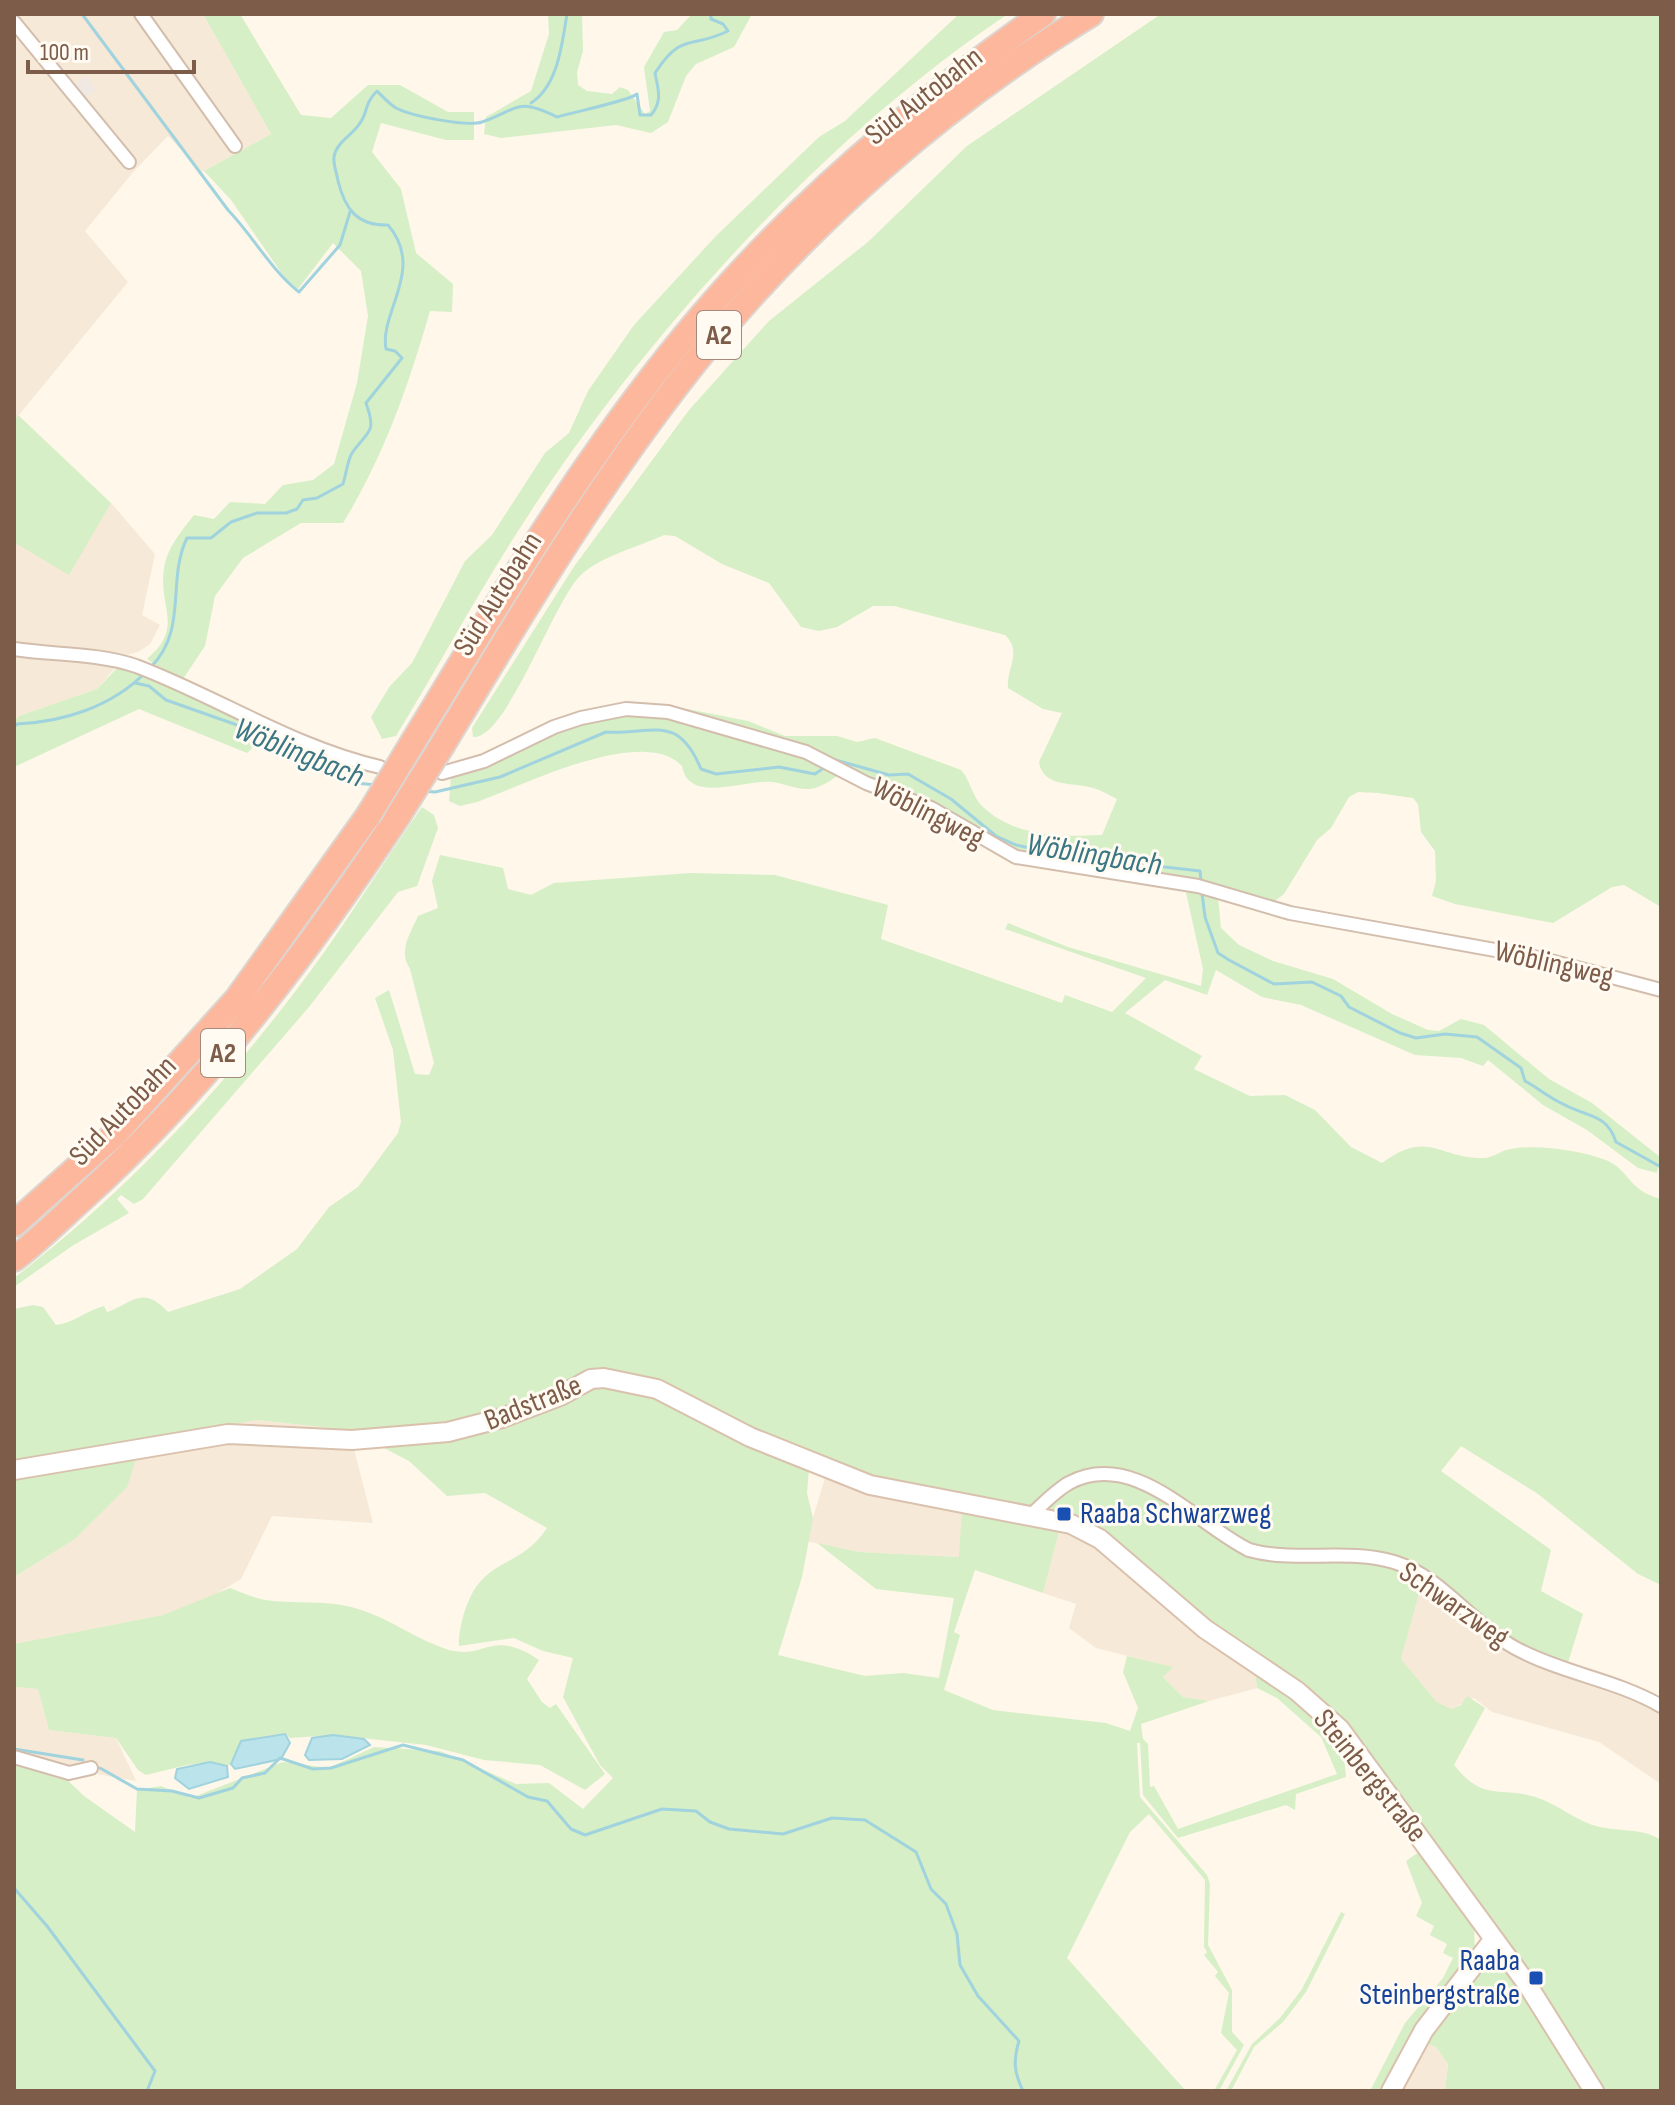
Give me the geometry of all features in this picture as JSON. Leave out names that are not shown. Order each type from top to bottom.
[{"type":"highway","name":"Süd Autobahn","points":[[14,1224],[115,1134],[237,999],[368,816],[509,584],[595,455],[685,335],[775,236],[882,136],[975,62],[1043,14]]},
{"type":"highway","name":"Süd Autobahn","points":[[14,1259],[132,1154],[253,1019],[339,905],[398,816],[533,595],[624,457],[705,350],[795,251],[897,155],[991,82],[1091,14]]},
{"type":"street","points":[[141,14],[235,146]]},
{"type":"street","points":[[14,22],[129,162]]},
{"type":"street","points":[[14,649],[140,668],[346,760],[380,767]]},
{"type":"street","name":"Wöblingweg","points":[[442,773],[484,761],[554,727],[626,709],[668,712],[710,721],[819,758],[931,808],[1016,857],[1198,886],[1290,913],[1539,958],[1661,990]]},
{"type":"street","name":"Badstraße","points":[[14,1470],[228,1434],[352,1440],[448,1432],[502,1418],[560,1396],[591,1379],[604,1378],[657,1389],[750,1437],[870,1485],[1031,1515]]},
{"type":"street","name":"Schwarzweg","points":[[1031,1515],[1056,1491],[1086,1477],[1105,1475],[1140,1481],[1249,1550],[1268,1554],[1371,1557],[1399,1564],[1519,1651],[1621,1686],[1661,1706]]},
{"type":"street","name":"Steinbergstraße","points":[[1031,1515],[1071,1524],[1100,1539],[1205,1629],[1321,1709],[1365,1760],[1527,1984],[1594,2091]]},
{"type":"street","points":[[14,1757],[69,1773],[91,1768]]},
{"type":"street","points":[[1391,2091],[1424,2030],[1493,1940]]},
{"type":"shaded area","points":[[14,14],[203,14],[271,134],[202,172],[168,136],[134,171],[85,231],[128,282],[14,421]]},
{"type":"shaded area","points":[[86,76],[96,90],[84,99],[74,85]]},
{"type":"shaded area","points":[[111,503],[155,554],[142,615],[160,625],[150,644],[126,655],[97,689],[19,716],[14,721],[14,547],[16,543],[69,574]]},
{"type":"shaded area","points":[[257,1420],[349,1430],[373,1523],[272,1516],[241,1579],[211,1597],[163,1615],[14,1644],[14,1577],[75,1539],[126,1487],[142,1440]]},
{"type":"shaded area","points":[[826,1475],[962,1509],[960,1557],[859,1552],[806,1541]]},
{"type":"shaded area","points":[[1060,1528],[1083,1536],[1255,1671],[1257,1688],[1209,1701],[1183,1697],[1163,1677],[1172,1667],[1096,1648],[1069,1628],[1076,1604],[1043,1593]]},
{"type":"shaded area","points":[[1422,1583],[1490,1637],[1620,1689],[1661,1711],[1661,1784],[1599,1742],[1492,1712],[1474,1698],[1451,1709],[1437,1702],[1401,1659]]},
{"type":"shaded area","points":[[14,1687],[38,1689],[49,1730],[116,1738],[136,1781],[14,1759]]},
{"type":"shaded area","points":[[1423,2042],[1436,2047],[1448,2064],[1445,2091],[1397,2091]]},
{"type":"green space","points":[[203,14],[240,14],[301,115],[331,118],[368,85],[400,85],[448,112],[474,112],[474,140],[446,140],[381,123],[372,152],[401,189],[416,253],[453,284],[452,312],[430,311],[394,420],[371,472],[343,523],[301,523],[243,558],[215,596],[205,646],[181,682],[147,659],[165,637],[168,616],[164,568],[172,546],[194,515],[214,519],[230,502],[265,504],[283,485],[313,480],[334,464],[357,383],[368,316],[361,271],[333,243],[298,289],[285,278],[231,200],[204,171],[271,134]]},
{"type":"green space","points":[[548,14],[582,14],[583,51],[577,72],[578,85],[587,91],[612,94],[620,87],[628,90],[645,114],[650,111],[644,67],[664,32],[677,30],[692,14],[752,14],[734,47],[696,64],[686,76],[668,122],[651,133],[616,125],[501,138],[484,134],[486,117],[531,91],[549,34]]},
{"type":"green space","points":[[959,14],[1008,14],[870,120],[739,247],[678,316],[620,387],[520,528],[396,736],[382,739],[371,717],[390,686],[412,663],[465,561],[492,535],[545,453],[569,433],[588,391],[634,325],[716,236],[819,137],[845,121]]},
{"type":"green space","points":[[1161,14],[1661,14],[1661,907],[1624,885],[1612,887],[1553,923],[1455,904],[1432,896],[1436,881],[1435,851],[1421,832],[1418,804],[1413,798],[1378,793],[1358,792],[1349,797],[1331,828],[1317,840],[1284,894],[1271,904],[1018,853],[933,803],[848,768],[824,784],[809,789],[772,782],[707,787],[695,785],[687,778],[682,766],[664,755],[640,752],[582,762],[477,802],[460,806],[449,801],[451,776],[582,723],[626,713],[678,719],[682,708],[748,721],[785,736],[837,736],[857,742],[875,738],[961,770],[979,803],[1009,824],[1055,835],[1102,835],[1117,799],[1093,788],[1046,776],[1039,762],[1062,713],[1043,709],[1008,688],[1013,648],[1005,635],[894,606],[873,606],[837,627],[819,631],[801,627],[769,583],[722,564],[675,536],[664,535],[620,552],[581,575],[570,589],[500,716],[486,732],[473,737],[472,728],[573,568],[689,410],[769,321],[869,241],[967,146]]},
{"type":"green space","points":[[18,415],[111,503],[69,575],[17,544],[14,547],[14,421]]},
{"type":"green space","points":[[118,667],[133,670],[269,732],[247,753],[139,709],[14,767],[14,721],[19,716],[97,689]]},
{"type":"green space","points":[[422,807],[434,815],[438,828],[417,886],[398,892],[309,1007],[143,1199],[134,1204],[121,1195],[117,1199],[129,1213],[72,1246],[14,1287],[14,1278],[98,1208],[139,1169],[253,1045],[320,958]]},
{"type":"green space","points":[[440,855],[503,868],[508,889],[531,895],[554,883],[691,873],[775,875],[888,905],[881,939],[1062,1003],[1065,995],[1112,1012],[1146,978],[1005,929],[1008,923],[1068,947],[1201,986],[1203,969],[1185,888],[1218,897],[1221,928],[1239,945],[1273,961],[1333,979],[1392,1014],[1428,1030],[1439,1031],[1461,1019],[1484,1025],[1549,1079],[1592,1103],[1660,1157],[1657,1173],[1638,1168],[1587,1130],[1543,1105],[1488,1060],[1483,1066],[1461,1058],[1415,1055],[1301,1005],[1262,997],[1216,970],[1207,995],[1165,980],[1125,1013],[1202,1056],[1194,1069],[1250,1096],[1285,1095],[1315,1110],[1351,1147],[1382,1163],[1398,1153],[1422,1146],[1482,1158],[1522,1148],[1557,1149],[1612,1163],[1634,1185],[1661,1199],[1661,1585],[1638,1574],[1538,1494],[1461,1446],[1441,1471],[1551,1550],[1541,1591],[1583,1614],[1567,1666],[1521,1649],[1401,1561],[1259,1550],[1158,1487],[1086,1474],[1034,1508],[809,1468],[807,1493],[813,1518],[802,1577],[778,1655],[865,1676],[903,1673],[939,1678],[954,1598],[876,1589],[817,1543],[859,1552],[959,1557],[962,1509],[1060,1528],[1043,1593],[975,1570],[954,1632],[960,1635],[944,1690],[993,1710],[1106,1723],[1130,1731],[1138,1708],[1123,1672],[1127,1656],[1173,1667],[1163,1677],[1183,1697],[1209,1701],[1141,1724],[1143,1739],[1148,1744],[1150,1787],[1154,1786],[1178,1829],[1337,1774],[1321,1737],[1277,1698],[1257,1688],[1255,1671],[1294,1697],[1346,1745],[1343,1748],[1346,1777],[1296,1794],[1295,1810],[1286,1805],[1178,1838],[1143,1795],[1140,1743],[1137,1743],[1140,1797],[1207,1875],[1210,1884],[1208,1945],[1232,1990],[1232,2032],[1244,2045],[1219,2091],[1214,2091],[1237,2050],[1221,2033],[1229,1993],[1204,1955],[1207,1952],[1204,1947],[1205,1880],[1149,1814],[1130,1832],[1067,1958],[1186,2091],[14,2091],[14,1760],[60,1773],[84,1796],[135,1832],[137,1790],[161,1786],[191,1798],[283,1762],[329,1768],[374,1747],[440,1751],[516,1784],[549,1783],[583,1809],[613,1778],[600,1765],[563,1697],[573,1658],[543,1651],[514,1638],[459,1646],[464,1613],[475,1588],[496,1568],[530,1547],[547,1528],[485,1493],[447,1496],[409,1461],[349,1430],[257,1420],[142,1440],[127,1487],[75,1539],[14,1577],[14,1309],[33,1305],[43,1307],[56,1325],[104,1306],[107,1312],[137,1298],[151,1299],[168,1312],[240,1289],[297,1249],[329,1207],[358,1187],[398,1133],[401,1122],[393,1050],[375,998],[389,990],[415,1074],[429,1075],[434,1063],[405,949],[418,916],[438,908],[432,881]]},
{"type":"green space","points":[[1105,1479],[1124,1481],[1154,1493],[1235,1548],[1398,1567],[1422,1583],[1401,1659],[1437,1702],[1451,1709],[1461,1705],[1467,1696],[1485,1708],[1454,1765],[1465,1777],[1485,1789],[1538,1798],[1592,1825],[1640,1832],[1661,1840],[1661,2091],[1594,2091],[1344,1726],[1049,1513],[1056,1498],[1071,1488]]},
{"type":"green space","points":[[230,1588],[265,1600],[351,1607],[459,1652],[499,1645],[523,1651],[539,1660],[527,1679],[542,1702],[550,1708],[556,1704],[605,1774],[585,1790],[540,1765],[484,1760],[426,1745],[334,1735],[290,1738],[285,1734],[242,1741],[231,1764],[227,1766],[210,1762],[146,1775],[138,1770],[116,1738],[49,1730],[38,1689],[14,1687],[14,1644],[163,1615]]},
{"type":"green space","points":[[1419,1852],[1474,1929],[1475,1950],[1387,2091],[1370,2091],[1405,2023],[1443,1978],[1453,1958],[1443,1953],[1447,1944],[1430,1935],[1434,1926],[1416,1916],[1422,1903],[1406,1861]]},
{"type":"green space","points":[[1341,1912],[1345,1914],[1306,1992],[1283,2022],[1254,2047],[1231,2091],[1226,2091],[1252,2044],[1280,2018],[1302,1989]]},
{"type":"green space","points":[[1493,1940],[1583,2091],[1445,2091],[1448,2064],[1436,2047],[1423,2042]]},
{"type":"water","points":[[285,1734],[290,1743],[281,1759],[235,1769],[231,1764],[241,1741]]},
{"type":"water","points":[[333,1735],[364,1739],[370,1745],[342,1759],[309,1760],[305,1755],[312,1738]]},
{"type":"water","points":[[210,1762],[227,1766],[228,1777],[189,1789],[175,1778],[177,1769]]},
{"type":"waterway","points":[[82,14],[228,210],[280,274],[299,292],[340,245],[350,212]]},
{"type":"waterway","points":[[531,103],[540,96],[553,75],[561,51],[567,14]]},
{"type":"waterway","points":[[150,668],[169,637],[181,554],[187,538],[211,538],[231,522],[257,513],[286,513],[297,509],[303,500],[317,498],[343,484],[352,453],[371,426],[366,403],[402,358],[395,351],[386,349],[389,320],[402,274],[403,258],[399,241],[388,225],[377,225],[354,214],[344,200],[334,163],[335,152],[360,123],[377,91],[403,111],[464,123],[482,122],[525,106],[557,117],[637,94],[640,115],[651,115],[658,100],[655,73],[673,51],[687,43],[728,31],[723,24],[711,19],[711,14]]},
{"type":"waterway","points":[[14,727],[69,716],[102,704],[145,673]]},
{"type":"waterway","name":"Wöblingbach","points":[[135,683],[149,686],[166,700],[237,725],[356,783],[376,785]]},
{"type":"waterway","name":"Wöblingbach","points":[[424,791],[435,792],[500,777],[606,732],[662,730],[673,733],[692,751],[701,769],[716,774],[779,767],[815,774],[825,767]]},
{"type":"waterway","name":"Wöblingbach","points":[[832,759],[889,775],[908,774],[951,799],[996,836],[1016,845],[1060,855],[1200,871],[1201,881]]},
{"type":"waterway","name":"Wöblingbach","points":[[1202,893],[1205,917],[1218,953],[1229,960],[1274,984],[1312,982],[1341,996],[1349,1007],[1416,1038],[1445,1034],[1477,1037],[1521,1068],[1525,1081],[1558,1102],[1595,1117],[1607,1126],[1616,1142],[1661,1167]]},
{"type":"waterway","points":[[100,1768],[137,1789],[172,1791],[199,1798],[233,1788],[242,1778],[265,1773],[280,1758],[313,1769],[331,1768],[403,1745],[463,1760],[528,1797],[547,1801],[571,1829],[585,1835],[662,1809],[696,1811],[710,1822],[729,1829],[783,1834],[832,1818],[865,1820],[916,1852],[931,1889],[946,1904],[957,1934],[960,1965],[978,1996],[1019,2041],[1015,2066],[1023,2091]]},
{"type":"waterway","points":[[14,1749],[83,1760]]},
{"type":"waterway","points":[[14,1888],[47,1926],[155,2071],[147,2091]]},
{"type":"place","name":"Raaba Schwarzweg","points":[[1064,1514]]},
{"type":"place","name":"Raaba Steinbergstraße","points":[[1536,1978]]}]
